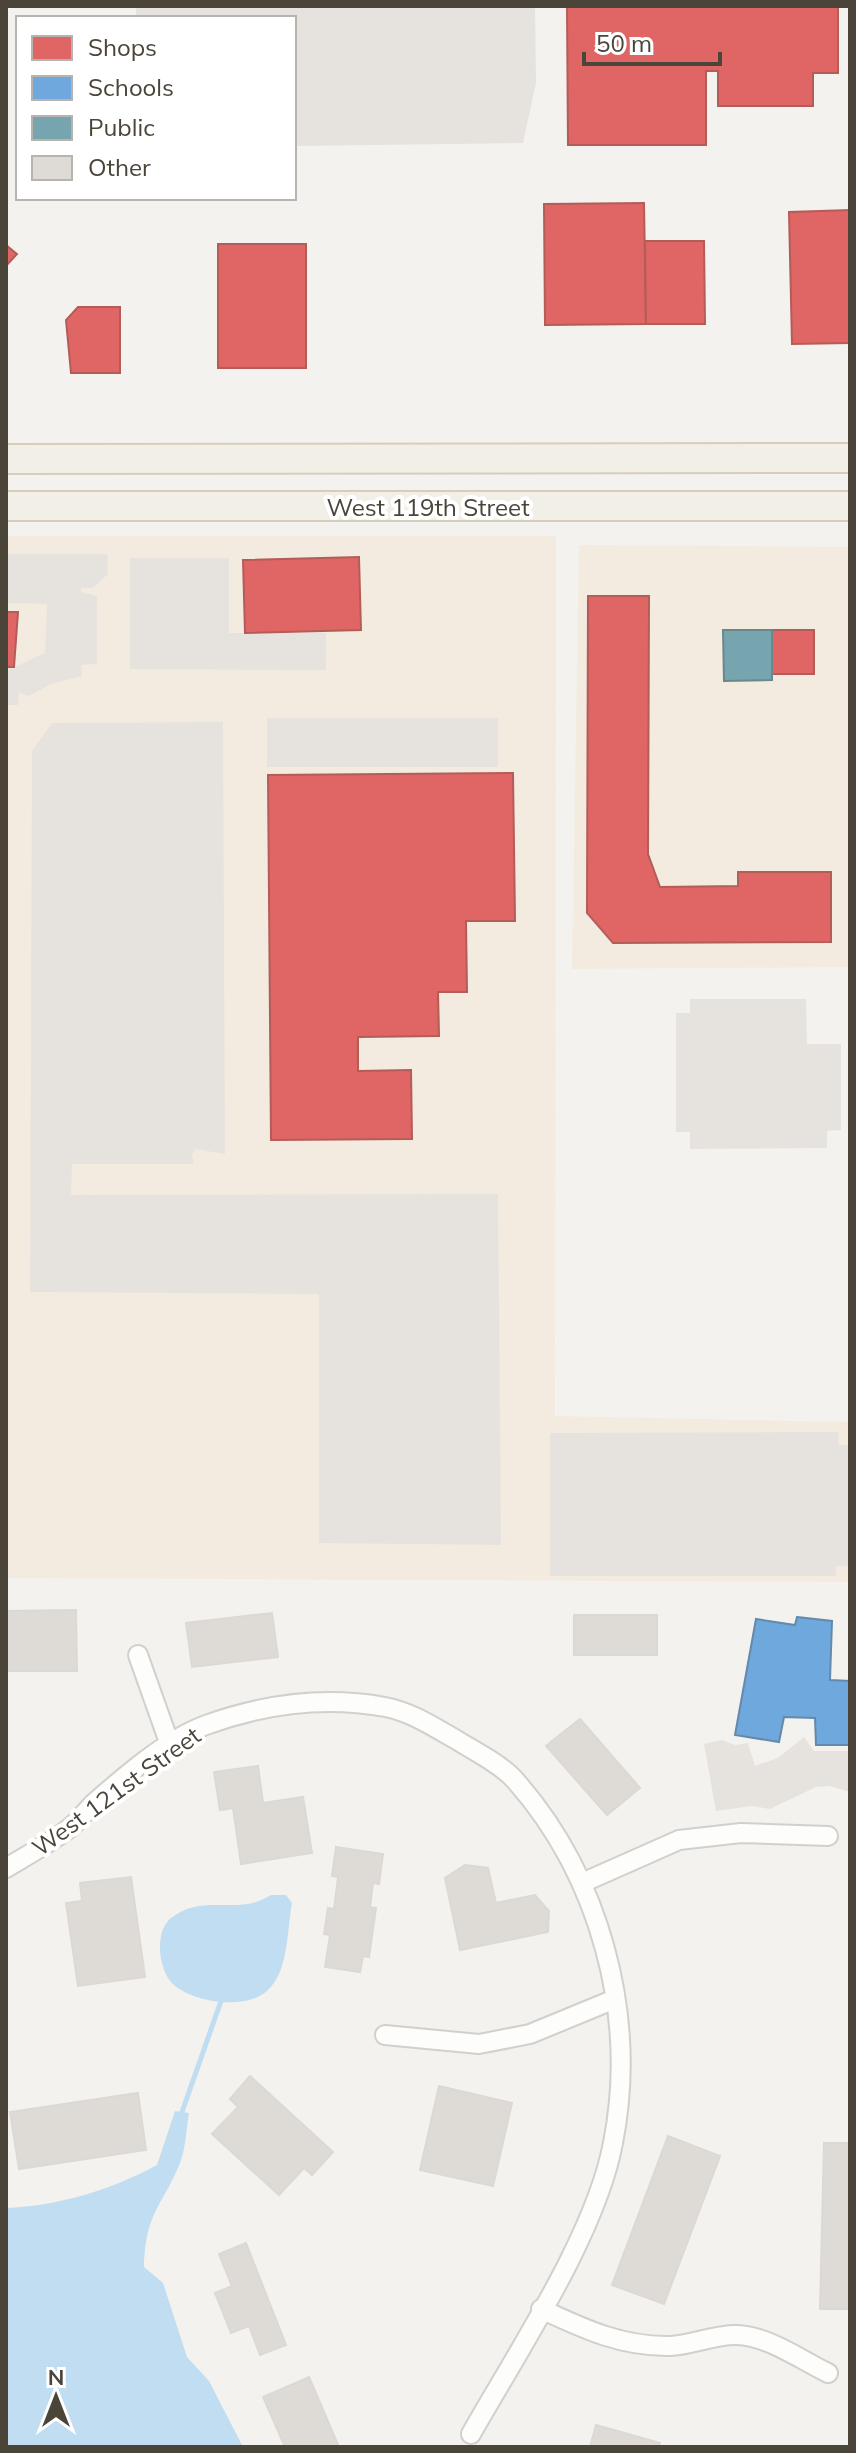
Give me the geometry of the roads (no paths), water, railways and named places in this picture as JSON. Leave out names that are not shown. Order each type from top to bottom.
[{"type":"main road","name":"West 119th Street","points":[[6,459],[850,458]]},
{"type":"main road","name":"West 119th Street","points":[[6,506],[850,506]]},
{"type":"street","points":[[138,1655],[170,1745]]},
{"type":"street","name":"West 121st Street","points":[[6,1868],[68,1829],[119,1782],[170,1745],[204,1726],[292,1702],[339,1701],[387,1707],[425,1720],[512,1778],[571,1860],[595,1911],[615,1999],[622,2067],[613,2144],[602,2184],[541,2309],[471,2434]]},
{"type":"street","points":[[582,1883],[679,1840],[741,1833],[828,1836]]},
{"type":"street","points":[[385,2035],[479,2044],[532,2033],[615,1999]]},
{"type":"street","points":[[541,2309],[606,2339],[645,2345],[672,2346],[736,2335],[759,2339],[828,2373]]},
{"type":"water","points":[[271,1895],[286,1895],[292,1903],[283,1962],[267,1991],[247,2001],[220,2002],[194,1996],[174,1985],[164,1971],[160,1952],[162,1932],[171,1918],[196,1907],[245,1904]]},
{"type":"water","points":[[175,2111],[189,2113],[184,2151],[151,2222],[144,2267],[163,2283],[187,2357],[209,2381],[243,2447],[6,2447],[6,2208],[45,2204],[84,2195],[157,2165]]},
{"type":"waterway","points":[[182,2112],[221,2001]]}]
